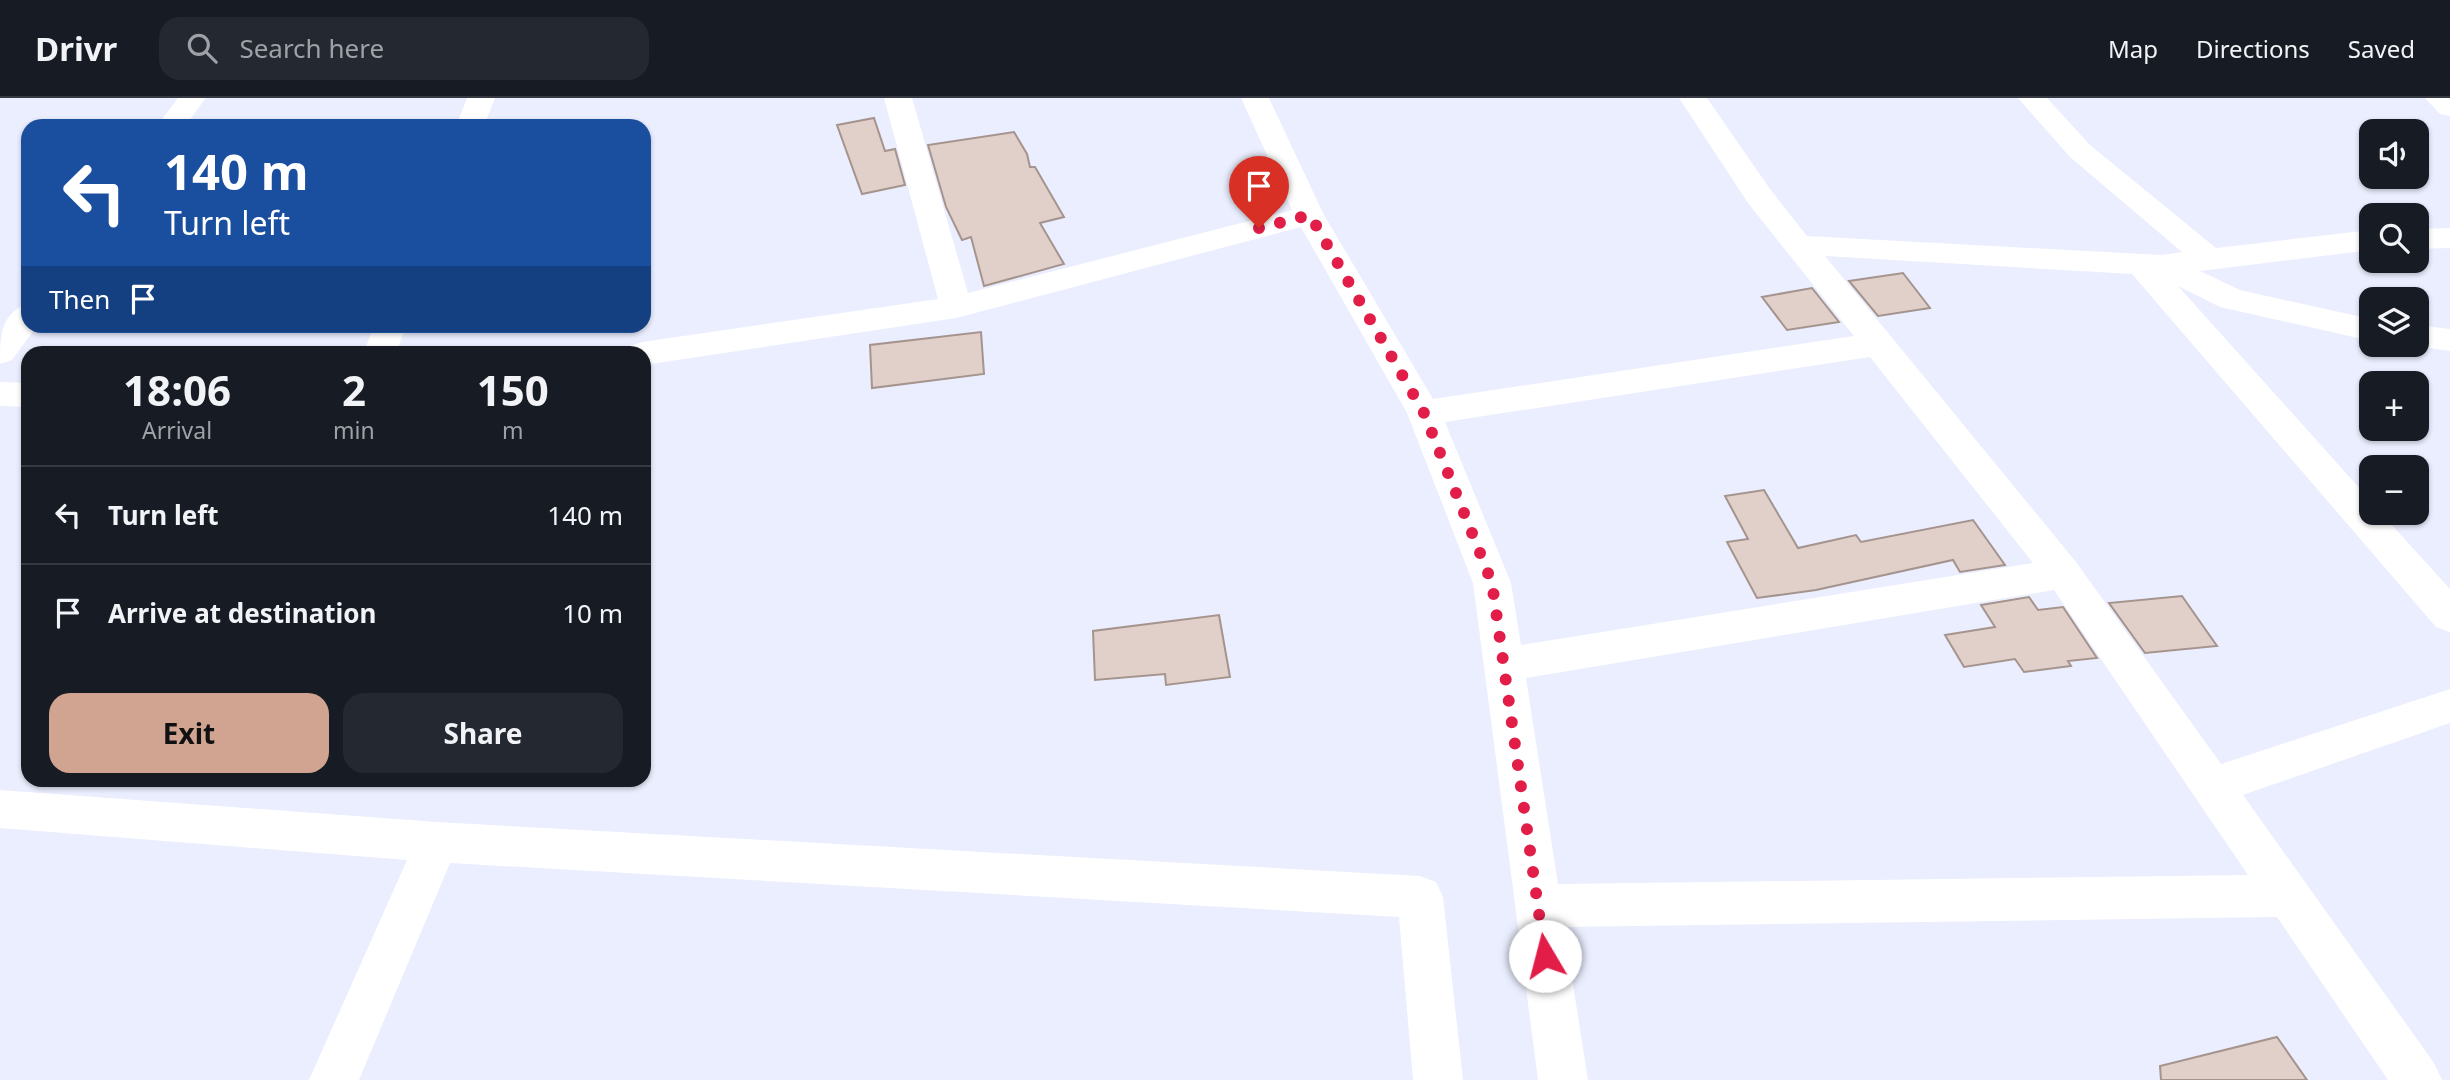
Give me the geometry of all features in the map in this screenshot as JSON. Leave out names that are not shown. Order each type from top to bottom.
[{"type":"street","points":[[176,119],[192,98]]},
{"type":"street","points":[[473,119],[481,98]]},
{"type":"street","points":[[898,98],[956,307]]},
{"type":"street","points":[[1255,98],[1310,215],[1424,413],[1492,583],[1563,1080]]},
{"type":"street","points":[[1693,98],[1759,196],[2063,573],[2417,1080]]},
{"type":"street","points":[[2032,98],[2080,151],[2209,259]]},
{"type":"street","points":[[2439,98],[2450,108]]},
{"type":"street","points":[[651,353],[956,307],[1310,215]]},
{"type":"street","points":[[2429,239],[2450,238]]},
{"type":"street","points":[[1798,246],[2151,265],[2359,241]]},
{"type":"street","points":[[2151,265],[2231,299],[2359,327]]},
{"type":"street","points":[[2151,265],[2450,616]]},
{"type":"street","points":[[0,352],[21,324]]},
{"type":"street","points":[[2429,337],[2450,340]]},
{"type":"street","points":[[1424,413],[1878,344]]},
{"type":"street","points":[[0,394],[21,395]]},
{"type":"street","points":[[1503,665],[2063,573]]},
{"type":"street","points":[[2212,786],[2450,706]]},
{"type":"street","points":[[0,809],[437,842],[1420,897],[1438,1080]]},
{"type":"street","points":[[334,1080],[437,842]]},
{"type":"street","points":[[1538,906],[2290,896]]},
{"type":"building","points":[[874,118],[885,151],[895,149],[905,185],[862,194],[837,125]]},
{"type":"building","points":[[1014,132],[1027,154],[1030,167],[1035,167],[1064,217],[1040,223],[1064,264],[984,286],[971,237],[962,240],[946,207],[928,145]]},
{"type":"building","points":[[1903,273],[1930,308],[1878,316],[1849,281]]},
{"type":"building","points":[[1812,288],[1839,322],[1787,330],[1762,297]]},
{"type":"building","points":[[981,332],[984,374],[872,388],[870,345]]},
{"type":"building","points":[[1764,490],[1798,548],[1856,535],[1861,542],[1973,520],[2005,565],[1960,572],[1953,560],[1816,590],[1757,598],[1727,542],[1748,539],[1725,496]]},
{"type":"building","points":[[2182,596],[2217,646],[2145,653],[2109,603]]},
{"type":"building","points":[[2029,597],[2038,610],[2063,607],[2097,658],[2068,661],[2071,666],[2024,672],[2015,659],[1964,667],[1945,635],[1995,627],[1981,605]]},
{"type":"building","points":[[1219,615],[1230,677],[1166,685],[1165,674],[1095,680],[1093,631]]},
{"type":"building","points":[[2277,1037],[2307,1080],[2161,1080],[2160,1066]]},
{"type":"route","points":[[1259,228],[1310,215],[1424,413],[1492,583],[1545,956]]}]
